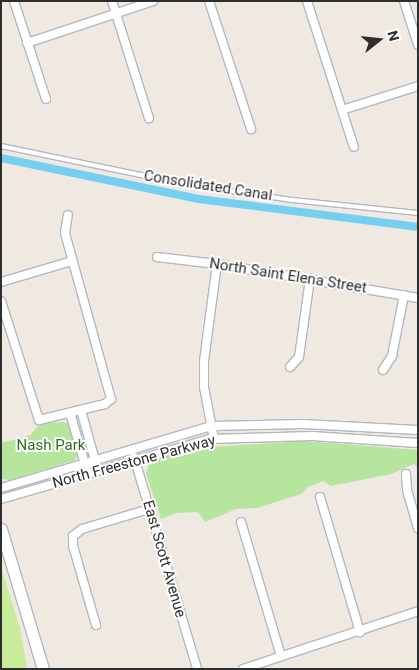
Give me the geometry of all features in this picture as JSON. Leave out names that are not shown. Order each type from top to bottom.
[{"type":"main road","points":[[1,529],[43,669]]},
{"type":"street","points":[[14,1],[46,99]]},
{"type":"street","points":[[112,1],[149,118]]},
{"type":"street","points":[[27,43],[153,1]]},
{"type":"street","points":[[209,1],[251,129]]},
{"type":"street","points":[[307,1],[354,147]]},
{"type":"street","points":[[404,1],[418,45]]},
{"type":"street","points":[[342,110],[418,86]]},
{"type":"street","points":[[1,302],[39,420],[81,410],[111,399],[65,233],[68,215]]},
{"type":"street","name":"North Saint Elena Street","points":[[157,257],[217,264],[418,298]]},
{"type":"street","points":[[1,282],[72,261]]},
{"type":"street","points":[[214,439],[204,387],[204,362],[217,264]]},
{"type":"street","points":[[290,367],[299,357],[310,279]]},
{"type":"street","points":[[383,370],[392,356],[404,295]]},
{"type":"street","points":[[81,410],[98,471]]},
{"type":"street","points":[[70,413],[88,474]]},
{"type":"street","name":"North Freestone Parkway","points":[[1,488],[212,426],[303,424],[418,430]]},
{"type":"street","name":"North Freestone Parkway","points":[[1,499],[214,439],[306,436],[418,443]]},
{"type":"street","name":"East Scott Avenue","points":[[132,448],[197,669]]},
{"type":"street","points":[[406,474],[407,490],[418,528]]},
{"type":"street","points":[[320,497],[360,632]]},
{"type":"street","points":[[96,625],[73,546],[73,536],[82,529],[150,509]]},
{"type":"street","points":[[241,522],[280,656]]},
{"type":"street","points":[[243,669],[360,632],[418,611]]},
{"type":"lane","name":"Consolidated Canal","points":[[1,146],[184,184],[292,200],[418,212]]},
{"type":"green space","name":"Nash Park","points":[[64,422],[70,425],[79,453],[75,460],[10,480],[1,479],[1,443],[31,435],[39,424]]},
{"type":"green space","points":[[305,441],[418,450],[418,467],[414,464],[391,474],[331,486],[323,481],[308,487],[301,494],[257,508],[236,509],[205,522],[198,512],[177,513],[161,519],[146,474],[149,463],[195,448]]},
{"type":"green space","points":[[1,567],[20,628],[27,669],[1,669]]},
{"type":"waterway","points":[[1,158],[199,199],[418,227]]}]
